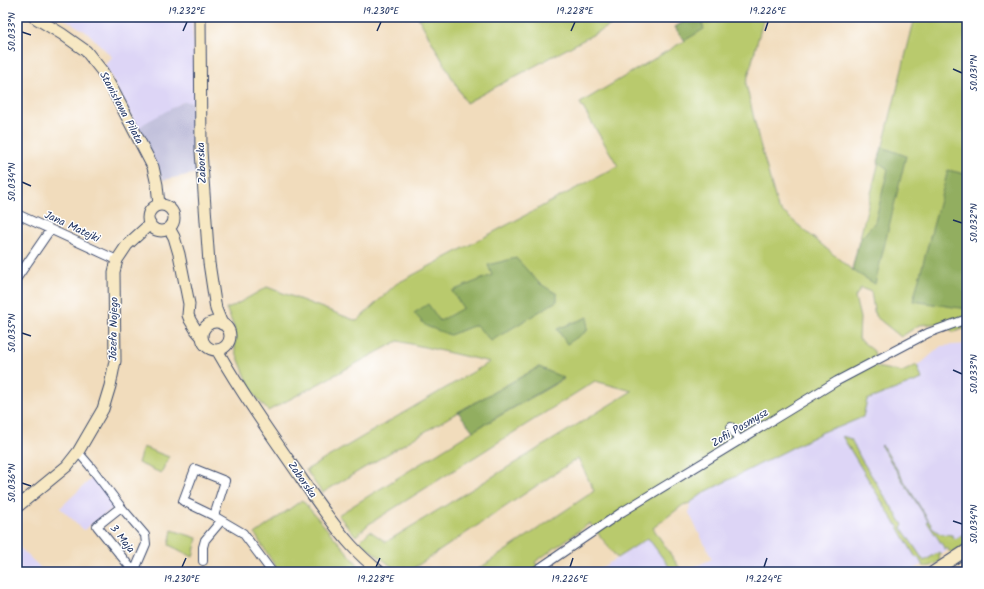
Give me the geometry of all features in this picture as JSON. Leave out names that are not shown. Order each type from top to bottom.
[{"type":"street","name":"Stanisława Pilata","points":[[34,17],[86,51],[102,71],[153,167],[159,205]]},
{"type":"street","name":"Zaborska","points":[[200,17],[201,151],[209,263],[216,309],[222,324]]},
{"type":"street","points":[[159,205],[168,206],[174,217],[172,225],[161,231],[153,228],[150,224],[148,216],[152,209],[159,205]]},
{"type":"street","name":"Jana Matejki","points":[[17,214],[117,260]]},
{"type":"street","name":"Józefa Nojego","points":[[17,507],[67,466],[78,452],[103,409],[110,386],[114,361],[114,272],[117,260],[127,245],[150,224]]},
{"type":"street","points":[[169,228],[174,237],[179,254],[189,304],[196,318],[201,323],[208,325],[216,322],[222,324],[227,328],[230,335],[228,343],[221,348],[213,350],[205,345],[202,337],[196,330],[188,315],[189,304]]},
{"type":"street","points":[[17,278],[50,230]]},
{"type":"street","points":[[202,337],[216,309]]},
{"type":"street","name":"Zofii Posmysz","points":[[534,572],[622,512],[844,378],[928,333],[967,319]]},
{"type":"street","name":"Zaborska","points":[[221,348],[239,388],[329,518],[361,556],[380,572]]},
{"type":"street","points":[[731,427],[739,441]]},
{"type":"street","name":"3 Maja","points":[[78,452],[145,535],[146,544],[134,572],[97,526],[121,507]]},
{"type":"street","points":[[203,561],[203,547],[205,540],[218,519],[225,481],[195,469],[183,501],[218,519],[243,532],[272,572]]},
{"type":"street","points":[[933,572],[967,550]]},
{"type":"shaded area","points":[[61,17],[192,17],[196,102],[183,102],[138,129],[105,65],[112,57],[88,33]]},
{"type":"shaded area","points":[[183,102],[192,102],[198,173],[163,180],[138,129],[145,123]]},
{"type":"shaded area","points":[[967,344],[967,539],[909,572],[682,572],[712,559],[689,513],[690,503],[705,492],[867,400],[922,379],[917,365],[924,361],[941,346]]},
{"type":"shaded area","points":[[93,477],[116,506],[84,530],[60,508]]},
{"type":"shaded area","points":[[648,538],[673,572],[594,572],[626,553]]},
{"type":"shaded area","points":[[17,545],[45,572],[17,572]]},
{"type":"green space","points":[[418,17],[626,17],[466,103]]},
{"type":"green space","points":[[692,17],[764,17],[746,84],[759,140],[778,208],[852,270],[915,17],[967,17],[967,328],[953,332],[943,323],[919,325],[901,337],[875,316],[871,292],[861,288],[855,297],[860,318],[859,339],[874,351],[876,367],[902,372],[917,365],[922,379],[867,400],[863,417],[837,428],[829,429],[705,492],[690,503],[683,505],[653,528],[681,570],[678,572],[673,572],[648,538],[617,558],[590,523],[535,562],[541,572],[474,572],[594,491],[578,458],[408,572],[399,572],[360,541],[370,531],[386,542],[632,391],[595,381],[369,524],[356,536],[338,515],[473,431],[564,379],[539,367],[458,412],[322,493],[306,470],[490,362],[398,341],[268,411],[252,392],[235,350],[234,327],[226,308],[230,308],[267,287],[357,321],[396,284],[618,166],[580,103],[684,41],[675,27]]},
{"type":"green space","points":[[692,17],[700,17],[704,29],[684,41],[675,27]]},
{"type":"green space","points":[[882,147],[906,156],[875,284],[852,270],[859,241],[875,222],[888,169],[878,162]]},
{"type":"green space","points":[[967,168],[967,309],[913,301],[948,170],[965,174]]},
{"type":"green space","points":[[516,258],[539,283],[557,294],[557,301],[491,341],[476,325],[450,335],[426,326],[414,313],[428,304],[440,321],[463,308],[452,291],[492,275],[488,265]]},
{"type":"green space","points":[[588,317],[587,331],[567,344],[557,329]]},
{"type":"green space","points":[[539,367],[564,378],[473,431],[458,412]]},
{"type":"green space","points":[[842,436],[851,439],[861,459],[903,525],[901,527],[924,561],[939,552],[941,554],[939,555],[940,561],[932,566],[925,567],[918,557],[916,558]]},
{"type":"green space","points":[[882,445],[933,528],[940,534],[952,535],[955,539],[967,532],[967,543],[952,553],[947,548],[945,549],[927,522],[928,521],[881,446]]},
{"type":"green space","points":[[143,447],[169,457],[161,473],[138,463]]},
{"type":"green space","points":[[302,500],[360,567],[350,572],[279,572],[255,534]]},
{"type":"green space","points":[[172,530],[197,538],[193,557],[169,545]]}]
